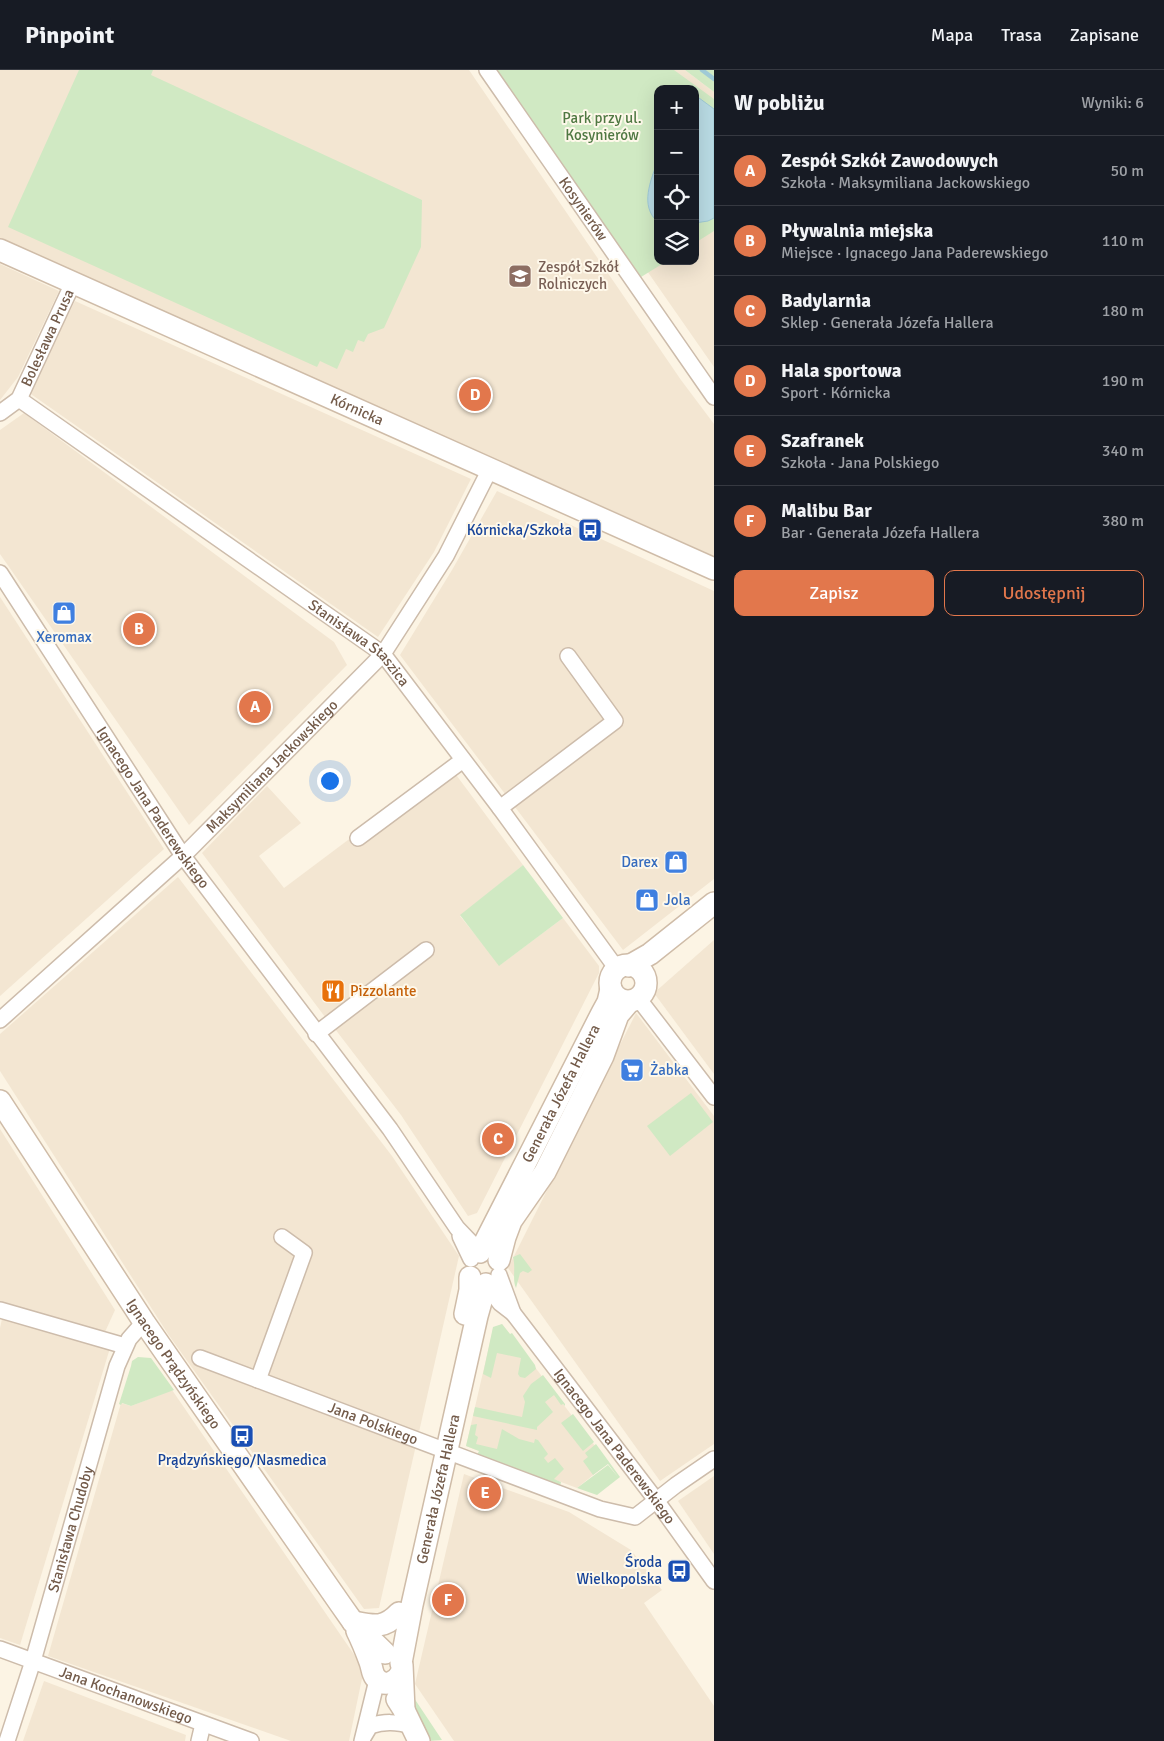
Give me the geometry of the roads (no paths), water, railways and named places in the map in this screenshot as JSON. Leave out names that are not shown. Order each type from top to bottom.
[{"type":"street","name":"Kosynierów","points":[[487,70],[714,397]]},
{"type":"street","name":"Kórnicka","points":[[0,250],[714,568]]},
{"type":"street","name":"Bolesława Prusa","points":[[0,413],[19,399],[73,283]]},
{"type":"street","name":"Stanisława Staszica","points":[[19,399],[383,654],[500,808],[619,974]]},
{"type":"street","name":"Maksymiliana Jackowskiego","points":[[0,1020],[183,856],[383,654],[446,556],[490,468]]},
{"type":"street","name":"Ignacego Jana Paderewskiego","points":[[0,573],[183,856],[316,1034],[390,1129],[484,1268],[500,1304],[514,1313],[656,1500],[714,1581]]},
{"type":"street","points":[[500,808],[614,721],[568,656]]},
{"type":"street","points":[[358,838],[463,760]]},
{"type":"street","points":[[619,974],[650,954],[714,903]]},
{"type":"street","name":"Generała Józefa Hallera","points":[[387,1667],[441,1449],[477,1316],[484,1268],[505,1237],[511,1222],[545,1172],[603,1056],[618,1015],[638,994],[659,965],[714,918]]},
{"type":"street","points":[[316,1034],[426,950]]},
{"type":"street","points":[[619,974],[641,971],[638,994],[714,1097]]},
{"type":"street","points":[[619,974],[617,997],[638,994]]},
{"type":"street","name":"Generała Józefa Hallera","points":[[363,1739],[387,1667],[412,1605],[468,1302],[608,1002],[619,974]]},
{"type":"street","name":"Ignacego Prądzyńskiego","points":[[0,1101],[144,1322],[353,1622],[387,1667]]},
{"type":"street","points":[[258,1380],[304,1253],[282,1237]]},
{"type":"street","points":[[477,1316],[488,1309],[514,1313]]},
{"type":"street","points":[[0,1310],[125,1346]]},
{"type":"street","name":"Stanisława Chudoby","points":[[7,1741],[33,1662],[101,1422],[125,1346],[133,1333],[144,1322]]},
{"type":"street","name":"Jana Polskiego","points":[[200,1358],[600,1510],[635,1517],[714,1459]]},
{"type":"street","points":[[353,1622],[379,1625],[390,1622],[399,1613]]},
{"type":"street","name":"Jana Kochanowskiego","points":[[0,1649],[251,1741]]},
{"type":"street","points":[[387,1667],[412,1726]]},
{"type":"street","name":"Generała Józefa Hallera","points":[[363,1739],[370,1726],[383,1722],[396,1722],[412,1726]]},
{"type":"street","points":[[199,1741],[203,1724]]},
{"type":"water","points":[[699,98],[714,109],[714,218],[699,222]]},
{"type":"water","points":[[654,172],[654,218],[648,201]]},
{"type":"waterway","points":[[702,70],[714,79]]},
{"type":"place","name":"Zespół Szkół Rolniczych","points":[[520,276]]},
{"type":"place","name":"Hala sportowa","points":[[475,395]]},
{"type":"place","name":"Kórnicka/Szkoła","points":[[590,530]]},
{"type":"place","name":"Xeromax","points":[[64,613]]},
{"type":"place","name":"Pływalnia miejska","points":[[139,629]]},
{"type":"place","name":"Zespół Szkół Zawodowych","points":[[255,707]]},
{"type":"place","name":"Darex","points":[[676,862]]},
{"type":"place","name":"Jola","points":[[647,900]]},
{"type":"place","name":"Pizzolante","points":[[333,991]]},
{"type":"place","name":"Żabka","points":[[632,1070]]},
{"type":"place","name":"Badylarnia","points":[[498,1139]]},
{"type":"place","name":"Prądzyńskiego/Nasmedica","points":[[242,1436]]},
{"type":"place","name":"Szafranek","points":[[485,1493]]},
{"type":"place","name":"Środa Wielkopolska","points":[[679,1571]]},
{"type":"place","name":"Malibu Bar","points":[[448,1600]]},
{"type":"park label","name":"Park przy ul. Kosynierów","points":[[602,126]]}]
